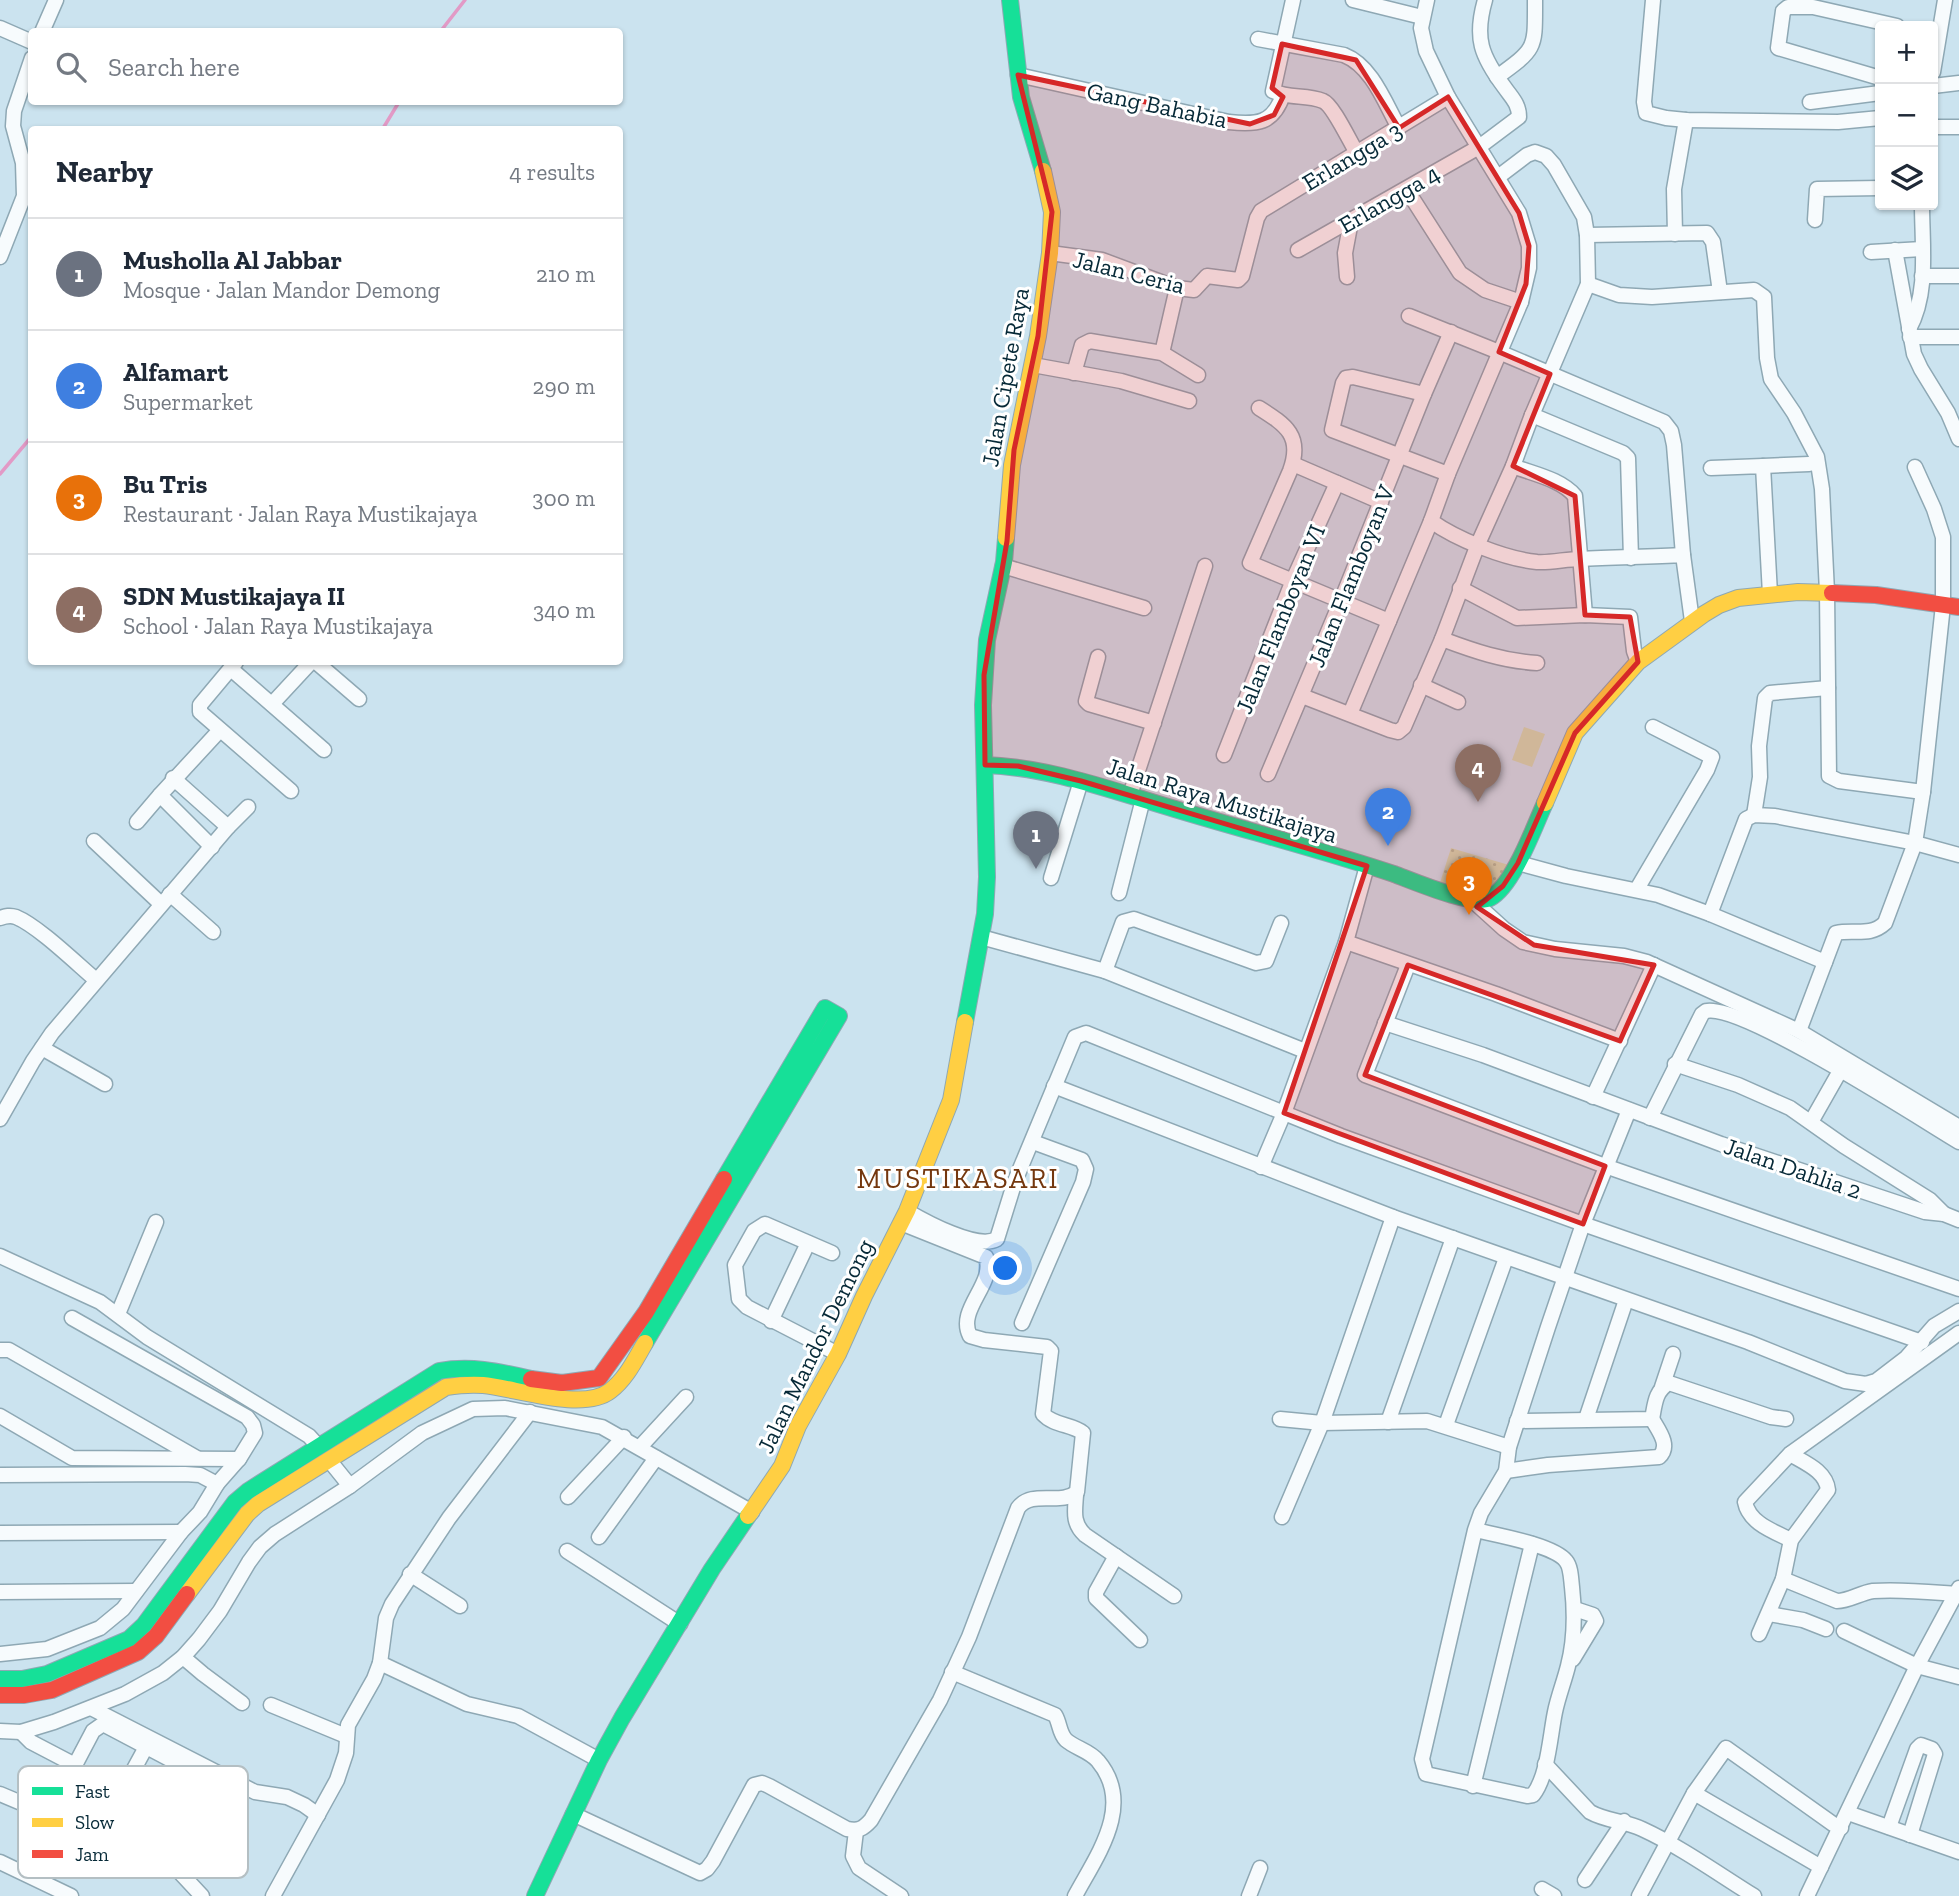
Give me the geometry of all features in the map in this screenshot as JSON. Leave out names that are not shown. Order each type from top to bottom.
[{"type":"main road","name":"Jalan Cipete Raya","points":[[985,765],[984,676],[987,640],[1003,566],[1012,465],[1050,253],[1052,212],[1047,182],[1029,128],[1018,75],[1010,0]]},
{"type":"main road","points":[[1472,900],[1489,899],[1496,894],[1518,863],[1575,733],[1637,662],[1692,621],[1719,605],[1738,598],[1770,594],[1876,594],[1951,606]]},
{"type":"main road","name":"Jalan Raya Mustikajaya","points":[[985,765],[1018,766],[1081,781],[1472,900]]},
{"type":"main road","name":"Jalan Mandor Demong","points":[[535,1896],[622,1717],[712,1569],[782,1466],[798,1426],[838,1354],[863,1296],[904,1217],[951,1100],[981,937],[987,877],[985,765]]},
{"type":"main road","points":[[0,1695],[23,1695],[52,1690],[138,1652],[157,1621],[247,1514],[324,1453],[446,1387],[484,1384],[547,1398],[580,1399],[607,1393],[627,1373],[652,1316],[825,1008],[839,1016],[652,1316]]},
{"type":"main road","points":[[0,1679],[22,1679],[47,1674],[129,1639],[157,1621]]},
{"type":"street","points":[[44,28],[56,0]]},
{"type":"street","points":[[1293,0],[1272,88],[1276,93],[1328,104],[1357,153]]},
{"type":"street","points":[[1353,0],[1422,17]]},
{"type":"street","points":[[1350,715],[1521,302],[1529,268],[1529,246],[1519,213],[1448,97],[1426,51],[1420,28],[1427,0]]},
{"type":"street","points":[[1485,0],[1479,20],[1480,42],[1497,77],[1527,55],[1533,45],[1535,0]]},
{"type":"street","points":[[1653,0],[1644,108],[1650,115],[1686,120],[1838,122],[1875,118]]},
{"type":"street","points":[[1938,27],[1945,0]]},
{"type":"street","points":[[1875,77],[1778,48],[1783,11],[1787,7],[1818,3],[1880,21]]},
{"type":"street","points":[[0,28],[28,40]]},
{"type":"street","points":[[1258,39],[1345,55],[1356,60],[1365,69],[1399,128]]},
{"type":"street","points":[[0,257],[24,196],[23,163],[13,126],[14,111],[28,70]]},
{"type":"street","name":"Gang Bahabia","points":[[1018,75],[1229,122],[1250,124],[1266,120],[1274,114],[1283,95]]},
{"type":"street","name":"Erlangga 4","points":[[1298,250],[1408,190],[1479,147],[1519,117],[1519,107],[1497,77]]},
{"type":"street","points":[[1938,85],[1959,83]]},
{"type":"street","points":[[1810,102],[1875,94]]},
{"type":"street","name":"Erlangga 3","points":[[1242,275],[1261,211],[1448,97]]},
{"type":"street","points":[[1675,234],[1674,190],[1686,120]]},
{"type":"street","points":[[1938,127],[1959,128]]},
{"type":"street","points":[[1458,702],[1421,685],[1588,284],[1587,235],[1580,209],[1546,156],[1535,152],[1527,155],[1498,177]]},
{"type":"street","points":[[1815,220],[1817,189],[1875,188]]},
{"type":"street","points":[[1408,190],[1460,273],[1485,290],[1521,302]]},
{"type":"street","points":[[1910,337],[1918,308],[1922,276],[1922,210]]},
{"type":"street","points":[[1347,277],[1345,253],[1351,221]]},
{"type":"street","points":[[1587,235],[1707,233],[1710,236],[1720,292]]},
{"type":"street","points":[[1871,252],[1923,249]]},
{"type":"street","points":[[1895,250],[1910,337],[1921,369],[1954,414],[1959,439]]},
{"type":"street","name":"Jalan Ceria","points":[[1050,253],[1102,260],[1177,288],[1194,290],[1207,276],[1236,281],[1242,275]]},
{"type":"street","points":[[1922,276],[1959,276]]},
{"type":"street","points":[[1588,284],[1627,295],[1754,290],[1764,296],[1767,358],[1771,379],[1794,413],[1817,457],[1822,489],[1827,592],[1829,776],[1839,781],[1923,792]]},
{"type":"street","points":[[1162,353],[1177,288]]},
{"type":"street","points":[[1409,316],[1664,422],[1671,431],[1692,621]]},
{"type":"street","name":"Jalan Flamboyan V","points":[[1268,774],[1342,601],[1423,394],[1451,332]]},
{"type":"street","points":[[1910,337],[1959,337]]},
{"type":"street","points":[[1910,337],[1959,346]]},
{"type":"street","points":[[1074,373],[1082,345],[1087,341],[1162,353],[1198,375]]},
{"type":"street","points":[[1032,365],[1121,381],[1189,401]]},
{"type":"street","points":[[1423,394],[1353,377],[1346,378],[1332,430],[1448,474]]},
{"type":"street","points":[[1259,408],[1286,425],[1294,441],[1293,464],[1250,563],[1390,621]]},
{"type":"street","points":[[1532,415],[1623,453],[1628,458],[1631,558]]},
{"type":"street","points":[[1293,464],[1381,502]]},
{"type":"street","points":[[1711,468],[1809,464]]},
{"type":"street","points":[[1513,466],[1569,489],[1575,496],[1578,559],[1585,615]]},
{"type":"street","points":[[1763,466],[1770,594]]},
{"type":"street","points":[[1799,1031],[1836,933],[1877,931],[1885,923],[1915,843],[1951,606],[1943,537],[1937,516],[1915,467]]},
{"type":"street","name":"Jalan Flamboyan VI","points":[[1224,755],[1293,580],[1337,483]]},
{"type":"street","points":[[1431,521],[1453,534],[1527,561],[1683,555]]},
{"type":"street","points":[[1003,566],[1144,608]]},
{"type":"street","points":[[1119,893],[1154,723],[1205,566]]},
{"type":"street","points":[[1460,588],[1517,618],[1585,615],[1630,617],[1637,662]]},
{"type":"street","points":[[1442,639],[1491,657],[1537,663]]},
{"type":"street","points":[[1098,657],[1086,701],[1154,723]]},
{"type":"street","points":[[291,791],[200,712],[199,708],[234,665],[272,704],[324,750]]},
{"type":"street","points":[[272,704],[308,665]]},
{"type":"street","points":[[319,665],[359,699]]},
{"type":"street","name":"Jalan Flamboyan V","points":[[1302,696],[1398,732],[1405,727],[1421,685]]},
{"type":"street","points":[[1754,815],[1760,776],[1759,746],[1765,698],[1770,693],[1828,688]]},
{"type":"street","points":[[1637,889],[1712,757],[1653,727]]},
{"type":"street","points":[[137,821],[173,778],[220,730]]},
{"type":"street","points":[[173,778],[228,827]]},
{"type":"street","points":[[1051,878],[1081,781]]},
{"type":"street","points":[[160,795],[212,846]]},
{"type":"street","points":[[0,1119],[42,1048],[96,980],[248,807]]},
{"type":"street","points":[[1710,914],[1745,819],[1754,815],[1775,816],[1915,843],[1959,855]]},
{"type":"street","points":[[94,841],[166,899],[213,932]]},
{"type":"street","points":[[1518,863],[1566,876],[1637,889],[1710,914],[1825,962]]},
{"type":"street","points":[[1261,1167],[1284,1113],[1346,942],[1367,866]]},
{"type":"street","points":[[1472,900],[1523,942],[1555,949],[1624,956],[1654,965],[1799,1031],[1959,1127]]},
{"type":"street","points":[[0,918],[9,915],[17,917],[96,980]]},
{"type":"street","points":[[1105,971],[1123,922],[1128,919],[1256,963],[1266,961],[1282,923]]},
{"type":"street","points":[[981,937],[1105,971],[1305,1051]]},
{"type":"street","points":[[1346,942],[1620,1041]]},
{"type":"street","points":[[1408,965],[1365,1074],[1605,1166],[1959,1289]]},
{"type":"street","points":[[1593,1097],[1654,965]]},
{"type":"street","points":[[1650,1118],[1702,1014],[1710,1009],[1762,1027],[1959,1142]]},
{"type":"street","name":"Jalan Dahlia 2","points":[[1385,1023],[1483,1055],[1650,1118],[1925,1212],[1944,1214],[1959,1220]]},
{"type":"street","points":[[904,1217],[984,1243],[997,1239],[1015,1181],[1075,1037],[1086,1033],[1284,1113],[1583,1224],[1922,1342]]},
{"type":"street","points":[[42,1048],[105,1084]]},
{"type":"street","points":[[1675,1064],[1771,1098],[1790,1108],[1930,1200],[1944,1214]]},
{"type":"street","points":[[1811,1122],[1840,1071]]},
{"type":"street","points":[[1054,1086],[1393,1217],[1748,1342],[1855,1383],[1876,1381],[1906,1358],[1934,1326],[1959,1311]]},
{"type":"street","points":[[1475,1530],[1532,1544],[1554,1552],[1567,1562],[1575,1609],[1574,1635],[1545,1764],[1538,1789],[1533,1795],[1522,1796],[1426,1774],[1422,1759],[1475,1530],[1481,1513],[1506,1471],[1509,1447],[1517,1421],[1583,1224],[1629,1110]]},
{"type":"street","points":[[1022,1322],[1083,1182],[1086,1169],[1083,1160],[1033,1142]]},
{"type":"street","points":[[904,1217],[986,1257],[987,1270],[966,1321],[970,1336],[1047,1347],[1051,1351],[1043,1414],[1052,1421],[1083,1433],[1074,1519],[1077,1527],[1174,1596]]},
{"type":"street","points":[[1282,1517],[1322,1423],[1393,1217]]},
{"type":"street","points":[[118,1314],[156,1222]]},
{"type":"street","points":[[832,1253],[769,1225],[760,1226],[754,1231],[735,1265],[739,1299],[747,1307],[838,1354]]},
{"type":"street","points":[[1388,1423],[1453,1238]]},
{"type":"street","points":[[771,1321],[808,1243]]},
{"type":"street","points":[[0,1256],[77,1290],[118,1314],[147,1337],[309,1436],[350,1486]]},
{"type":"street","points":[[1446,1425],[1506,1258]]},
{"type":"street","points":[[1586,1419],[1626,1300]]},
{"type":"street","points":[[0,1654],[47,1649],[100,1629],[123,1609],[181,1532],[200,1512],[217,1483],[239,1459],[255,1433],[247,1416],[72,1318]]},
{"type":"street","points":[[1791,1541],[1756,1521],[1747,1510],[1745,1502],[1790,1454],[1959,1333]]},
{"type":"street","points":[[0,1350],[9,1350],[199,1459]]},
{"type":"street","points":[[1506,1471],[1548,1465],[1659,1457],[1665,1451],[1665,1445],[1652,1419],[1656,1396],[1662,1387],[1673,1354]]},
{"type":"street","points":[[1662,1387],[1670,1383],[1679,1384],[1772,1417],[1786,1419]]},
{"type":"street","points":[[640,1447],[686,1397]]},
{"type":"street","points":[[0,1731],[21,1732],[91,1708],[146,1684],[183,1657],[220,1611],[260,1547],[285,1526],[350,1486],[422,1433],[472,1409],[505,1408],[594,1424],[624,1437],[752,1512]]},
{"type":"street","points":[[273,1896],[337,1780],[344,1760],[346,1736],[355,1710],[374,1679],[380,1663],[386,1618],[410,1574],[449,1518],[530,1412]]},
{"type":"street","points":[[0,1416],[72,1458],[239,1459]]},
{"type":"street","points":[[1280,1419],[1322,1423],[1427,1421],[1509,1447]]},
{"type":"street","points":[[1517,1421],[1652,1419]]},
{"type":"street","points":[[568,1497],[624,1437]]},
{"type":"street","points":[[1759,1634],[1783,1578],[1791,1541],[1828,1490],[1827,1482],[1815,1468],[1790,1454]]},
{"type":"street","points":[[72,1458],[72,1474]]},
{"type":"street","points":[[599,1537],[656,1458]]},
{"type":"street","points":[[0,1475],[185,1474],[201,1475],[217,1483]]},
{"type":"street","points":[[573,1814],[700,1872],[707,1869],[713,1861],[754,1785],[762,1783],[769,1786],[847,1829],[863,1829],[872,1820],[940,1700],[969,1637],[1008,1533],[1023,1502],[1076,1495]]},
{"type":"street","points":[[0,1533],[181,1532]]},
{"type":"street","points":[[1474,1786],[1532,1544]]},
{"type":"street","points":[[567,1550],[680,1624]]},
{"type":"street","points":[[1116,1556],[1096,1592],[1096,1598],[1140,1640]]},
{"type":"street","points":[[410,1574],[460,1606]]},
{"type":"street","points":[[1783,1578],[1837,1601],[1878,1591],[1958,1591],[1917,1666],[1848,1813],[1837,1826],[1817,1865],[1807,1896]]},
{"type":"street","points":[[0,1592],[136,1591]]},
{"type":"street","points":[[1568,1666],[1596,1621],[1592,1615],[1575,1609]]},
{"type":"street","points":[[1769,1614],[1803,1620],[1826,1629]]},
{"type":"street","points":[[1844,1631],[1917,1666],[1959,1677]]},
{"type":"street","points":[[183,1657],[242,1703]]},
{"type":"street","points":[[380,1663],[467,1704],[518,1716],[599,1760]]},
{"type":"street","points":[[953,1672],[1055,1715],[1065,1739],[1096,1758],[1109,1775],[1114,1790],[1115,1807],[1108,1834],[1075,1896]]},
{"type":"street","points":[[271,1705],[346,1736]]},
{"type":"street","points":[[91,1708],[204,1766]]},
{"type":"street","points":[[21,1732],[31,1742],[75,1765],[93,1731],[103,1724],[182,1766]]},
{"type":"street","points":[[1889,1827],[1917,1749],[1921,1745],[1932,1749],[1935,1754],[1910,1835]]},
{"type":"street","points":[[136,1766],[146,1747]]},
{"type":"street","points":[[1639,1896],[1694,1793],[1722,1749],[1729,1748],[1837,1826]]},
{"type":"street","points":[[1545,1764],[1590,1812],[1624,1821],[1667,1841],[1754,1896]]},
{"type":"street","points":[[248,1788],[287,1797],[318,1815]]},
{"type":"street","points":[[1694,1793],[1817,1865]]},
{"type":"street","points":[[0,1794],[18,1802]]},
{"type":"street","points":[[1848,1813],[1959,1852]]},
{"type":"street","points":[[1586,1880],[1624,1821]]},
{"type":"street","points":[[856,1831],[855,1862],[859,1868],[884,1891],[901,1896]]},
{"type":"street","points":[[0,1862],[18,1871]]},
{"type":"street","points":[[1249,1896],[1260,1868]]},
{"type":"street","points":[[33,1878],[71,1896]]},
{"type":"street","points":[[185,1878],[202,1896]]},
{"type":"highlighted area","points":[[1282,44],[1356,60],[1399,128],[1448,97],[1519,213],[1529,246],[1526,284],[1499,352],[1550,374],[1513,466],[1575,496],[1585,615],[1630,617],[1638,662],[1575,733],[1518,863],[1503,886],[1477,907],[1534,945],[1654,965],[1620,1041],[1408,965],[1365,1075],[1605,1166],[1583,1224],[1284,1113],[1367,866],[1081,781],[1018,766],[985,765],[984,675],[1007,541],[1014,450],[1038,336],[1052,212],[1018,75],[1250,124],[1274,115],[1283,97],[1272,88]]},
{"type":"green space","points":[[1524,727],[1545,734],[1532,767],[1512,760]]},
{"type":"green space","points":[[1451,848],[1509,865],[1488,895],[1439,886]]},
{"type":"waterway","points":[[443,28],[465,0]]},
{"type":"waterway","points":[[384,126],[397,105]]},
{"type":"waterway","points":[[0,474],[28,441]]},
{"type":"traffic: fast","points":[[1010,0],[1021,97],[1043,171]]},
{"type":"traffic: fast","points":[[965,1022],[985,914],[987,877],[983,705],[987,640],[1004,562],[1006,538]]},
{"type":"traffic: fast","points":[[985,765],[1033,770],[1081,781],[1340,857],[1443,892],[1482,900],[1499,891],[1515,869],[1545,803]]},
{"type":"traffic: fast","points":[[645,1343],[839,1016],[825,1008],[724,1179]]},
{"type":"traffic: fast","points":[[0,1679],[22,1679],[47,1674],[129,1639],[144,1625],[235,1502],[248,1491],[439,1371],[474,1369],[531,1379]]},
{"type":"traffic: fast","points":[[535,1896],[599,1760],[622,1718],[712,1569],[748,1516]]},
{"type":"traffic: slow","points":[[1006,538],[1012,465],[1038,336],[1050,253],[1052,212],[1043,171]]},
{"type":"traffic: slow","points":[[1545,803],[1575,733],[1638,662],[1704,614],[1738,598],[1798,592],[1832,593]]},
{"type":"traffic: slow","points":[[748,1516],[782,1466],[798,1426],[838,1354],[907,1211],[951,1100],[965,1022]]},
{"type":"traffic: slow","points":[[187,1594],[247,1514],[258,1504],[446,1387],[483,1385],[566,1399],[598,1397],[621,1381],[645,1343]]},
{"type":"traffic: jam","points":[[1832,593],[1876,595],[1959,607]]},
{"type":"traffic: jam","points":[[531,1379],[562,1383],[599,1378],[646,1312],[724,1179]]},
{"type":"traffic: jam","points":[[0,1695],[24,1695],[52,1690],[138,1652],[156,1636],[187,1594]]},
{"type":"place","name":"SDN Mustikajaya II","points":[[1478,802]]},
{"type":"place","name":"Alfamart","points":[[1388,846]]},
{"type":"place","name":"Musholla Al Jabbar","points":[[1036,869]]},
{"type":"place","name":"Bu Tris","points":[[1469,915]]},
{"type":"district","name":"MUSTIKASARI","points":[[958,1178]]}]
